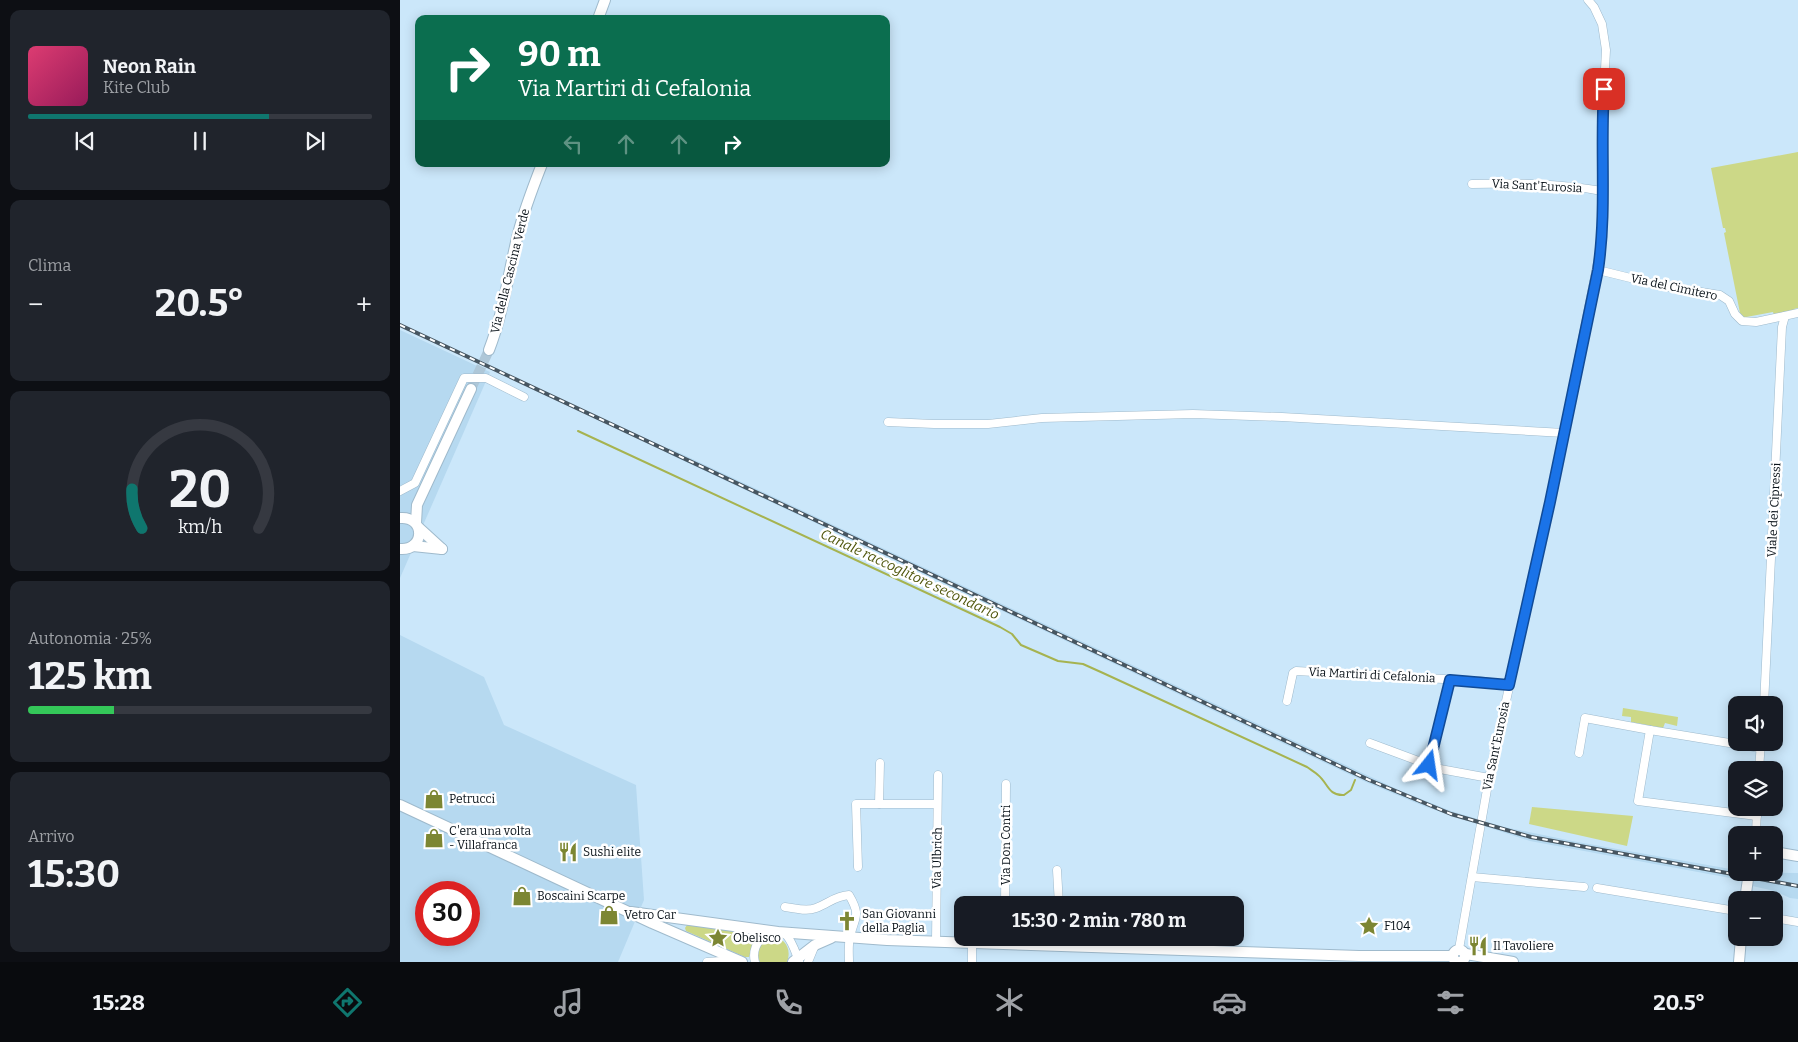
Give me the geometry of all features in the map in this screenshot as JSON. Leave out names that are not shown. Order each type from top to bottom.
[{"type":"main road","points":[[599,15],[605,0]]},
{"type":"main road","name":"Via della Cascina Verde","points":[[489,350],[505,301],[525,207],[541,167]]},
{"type":"main road","points":[[404,549],[442,549],[417,526],[402,518],[417,505],[471,389]]},
{"type":"main road","points":[[404,549],[416,543],[419,535],[417,505]]},
{"type":"main road","points":[[400,804],[739,961]]},
{"type":"main road","points":[[1783,854],[1798,856]]},
{"type":"main road","points":[[631,912],[778,932],[837,937],[954,942]]},
{"type":"main road","points":[[690,920],[683,924],[680,929],[691,940]]},
{"type":"main road","points":[[797,961],[815,945],[837,937]]},
{"type":"main road","points":[[1147,946],[1359,956],[1461,958],[1513,962]]},
{"type":"main road","points":[[1739,962],[1740,946]]},
{"type":"street","name":"Via Sant'Eurosia","points":[[1461,958],[1472,877],[1489,778],[1564,434],[1598,270],[1602,241],[1602,126],[1606,50],[1602,24],[1594,7],[1588,0]]},
{"type":"street","name":"Via Sant'Eurosia","points":[[1472,184],[1566,185],[1602,190]]},
{"type":"street","name":"Via del Cimitero","points":[[1598,270],[1663,286],[1720,295],[1729,301],[1735,314],[1742,321],[1756,322],[1798,313]]},
{"type":"street","name":"Viale dei Cipressi","points":[[1764,696],[1782,327],[1785,316]]},
{"type":"street","points":[[400,491],[415,483],[464,378],[486,378],[524,397]]},
{"type":"street","points":[[888,422],[988,424],[1042,418],[1193,414],[1282,417],[1564,434]]},
{"type":"street","name":"Via Martiri di Cefalonia","points":[[1287,700],[1293,673],[1296,671],[1509,685]]},
{"type":"street","name":"Via Martiri di Cefalonia","points":[[1429,765],[1450,680]]},
{"type":"street","points":[[1579,753],[1585,718],[1728,741]]},
{"type":"street","points":[[1650,730],[1638,801],[1728,809]]},
{"type":"street","points":[[1370,743],[1440,769],[1489,778]]},
{"type":"street","points":[[879,804],[880,764]]},
{"type":"street","name":"Via Ulbrich","points":[[936,941],[938,775]]},
{"type":"street","name":"Via Don Contri","points":[[1005,896],[1006,784]]},
{"type":"street","points":[[858,867],[856,804],[937,804]]},
{"type":"street","points":[[1057,870],[1058,896]]},
{"type":"street","points":[[1472,877],[1584,886]]},
{"type":"street","points":[[1597,888],[1728,910]]},
{"type":"street","points":[[784,907],[807,910],[838,896],[849,895],[855,904],[857,913],[850,937],[849,962]]},
{"type":"street","points":[[1783,920],[1798,922]]},
{"type":"street","points":[[755,962],[753,952],[755,944],[766,935],[778,932],[787,937],[797,961]]},
{"type":"street","points":[[808,962],[815,945]]},
{"type":"street","points":[[972,946],[972,962]]},
{"type":"street","points":[[709,962],[714,958],[715,950]]},
{"type":"street","points":[[709,962],[739,961]]},
{"type":"shaded area","points":[[400,330],[490,372],[400,578]]},
{"type":"shaded area","points":[[669,448],[1401,791],[1451,811],[1504,827],[1728,869],[1728,878],[1530,841],[1426,807],[1368,783],[1265,735],[667,453]]},
{"type":"shaded area","points":[[400,635],[484,677],[504,725],[636,785],[644,900],[618,962],[400,962]]},
{"type":"shaded area","points":[[1783,873],[1798,873],[1798,899],[1783,895],[1783,891],[1752,886],[1752,882],[1747,881],[1783,881]]},
{"type":"green space","points":[[1798,152],[1798,308],[1794,309],[1795,311],[1774,315],[1773,312],[1741,318],[1724,233],[1726,232],[1725,228],[1723,228],[1711,168]]},
{"type":"green space","points":[[1623,708],[1678,717],[1677,726],[1665,723],[1663,728],[1631,722],[1631,717],[1622,716]]},
{"type":"green space","points":[[1532,807],[1633,816],[1627,846],[1529,824]]},
{"type":"green space","points":[[687,925],[753,934],[755,937],[749,957],[745,957],[686,931]]},
{"type":"green space","points":[[771,937],[784,941],[789,953],[787,962],[760,962],[758,958],[759,946],[767,938]]},
{"type":"waterway","name":"Canale raccoglitore secondario","points":[[578,431],[1000,627],[1012,634],[1021,645],[1058,661],[1083,664],[1307,767],[1318,775],[1331,791],[1339,795],[1344,795],[1351,790],[1355,780]]},
{"type":"tunnel","points":[[471,389],[489,350]]},
{"type":"railway","points":[[400,325],[1369,780],[1451,814],[1531,837],[1798,886]]},
{"type":"place","name":"Petrucci","points":[[434,799]]},
{"type":"place","name":"C'era una volta - Villafranca","points":[[434,838]]},
{"type":"place","name":"Sushi elite","points":[[568,852]]},
{"type":"place","name":"Boscaini Scarpe","points":[[522,896]]},
{"type":"place","name":"Vetro Car","points":[[609,915]]},
{"type":"place","name":"San Giovanni della Paglia","points":[[847,921]]},
{"type":"place","name":"F104","points":[[1369,926]]},
{"type":"place","name":"Obelisco","points":[[718,938]]},
{"type":"place","name":"Il Tavoliere","points":[[1478,946]]},
{"type":"route","points":[[1429,765],[1450,680],[1509,685],[1550,502],[1598,270],[1602,241],[1602,126],[1604,89]]}]
